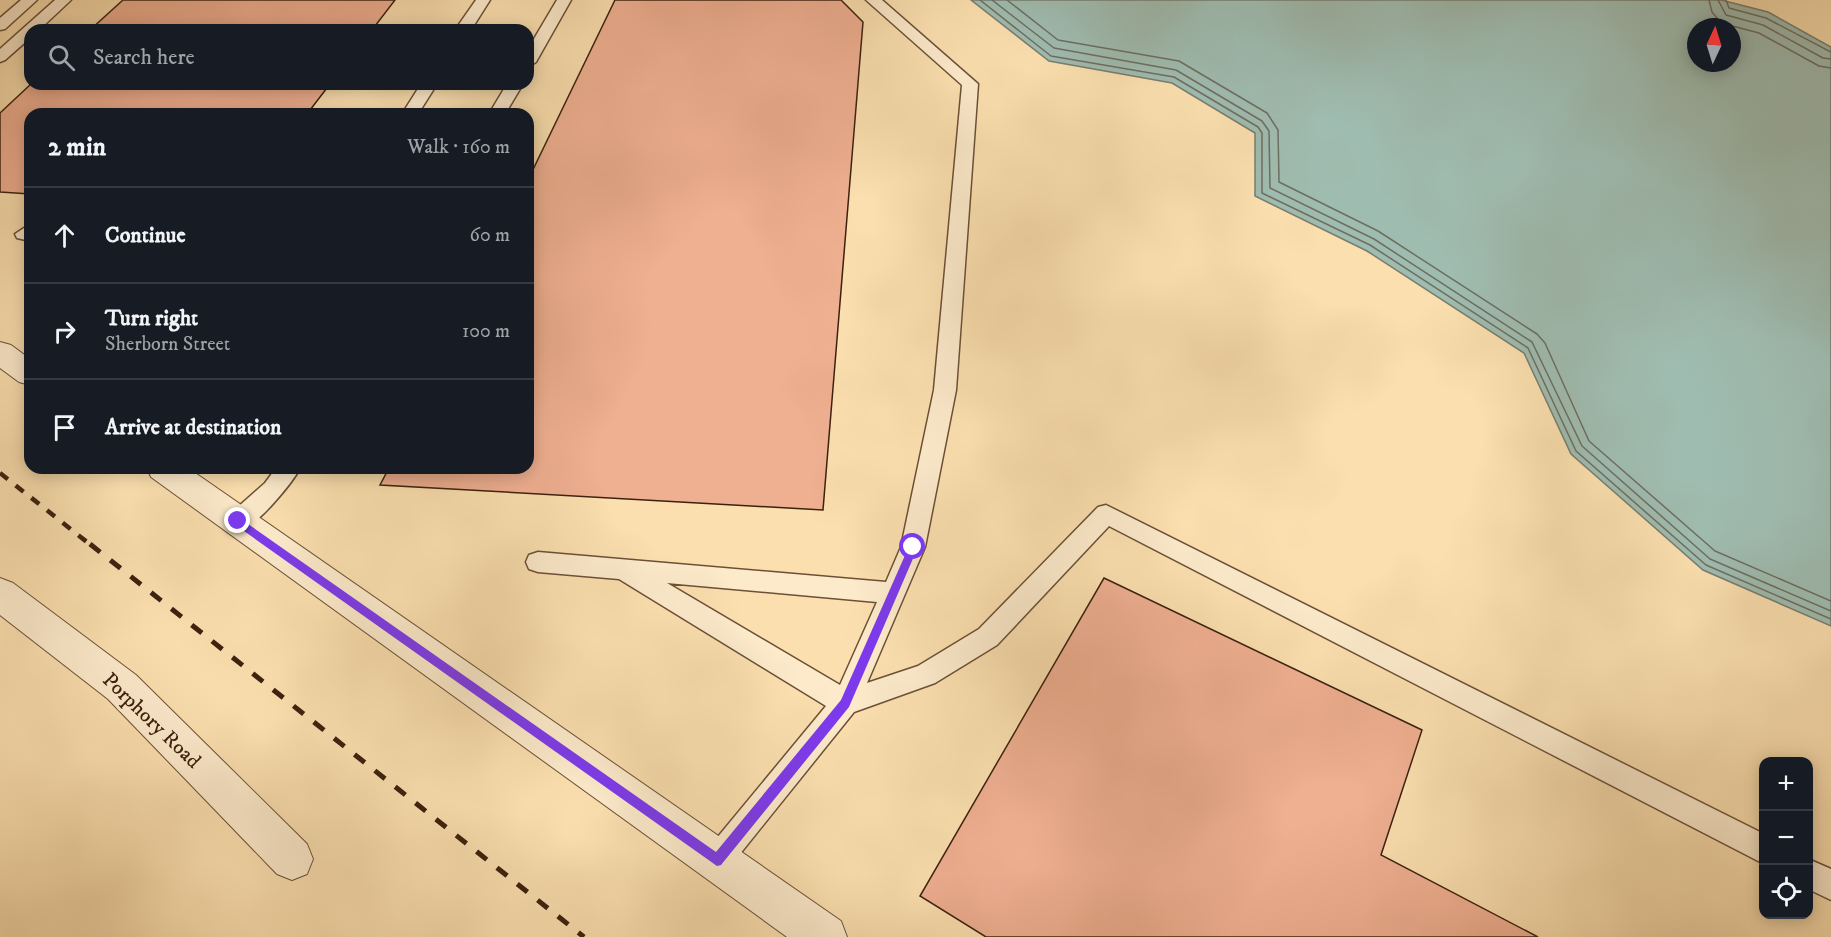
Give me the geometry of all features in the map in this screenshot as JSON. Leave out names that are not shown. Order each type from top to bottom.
[{"type":"street","points":[[0,353],[24,370]]},
{"type":"street","points":[[171,474],[825,937]]},
{"type":"street","name":"Porphory Road","points":[[0,594],[122,687],[292,859]]},
{"type":"lane","points":[[0,26],[30,0]]},
{"type":"lane","points":[[37,24],[64,0]]},
{"type":"lane","points":[[468,24],[483,0]]},
{"type":"lane","points":[[534,52],[564,0]]},
{"type":"lane","points":[[717,860],[845,703],[913,547],[945,390],[970,84],[873,0]]},
{"type":"lane","points":[[0,57],[24,35]]},
{"type":"lane","points":[[414,108],[425,90]]},
{"type":"lane","points":[[501,108],[511,90]]},
{"type":"lane","points":[[238,521],[273,489],[284,474]]},
{"type":"lane","points":[[845,703],[926,675],[988,637],[1106,514],[1759,847]]},
{"type":"lane","points":[[538,562],[893,593]]},
{"type":"lane","points":[[623,569],[845,703]]},
{"type":"lane","points":[[1813,875],[1831,885]]},
{"type":"water","points":[[971,0],[1721,0],[1768,12],[1831,47],[1831,626],[1703,570],[1571,454],[1524,353],[1367,251],[1255,196],[1255,133],[1172,83],[1049,61]]},
{"type":"building","points":[[123,0],[395,0],[377,24],[97,24]]},
{"type":"building","points":[[615,0],[841,0],[863,22],[823,510],[380,485],[386,474],[534,474],[534,168]]},
{"type":"building","points":[[25,90],[325,90],[312,108],[24,108],[24,194],[0,192],[0,113]]},
{"type":"building","points":[[1104,578],[1422,730],[1381,855],[1538,937],[986,937],[920,896]]},
{"type":"railway","points":[[0,473],[92,546]]},
{"type":"railway","points":[[90,544],[584,937]]},
{"type":"route","points":[[238,521],[717,860],[845,703],[913,547]]}]
